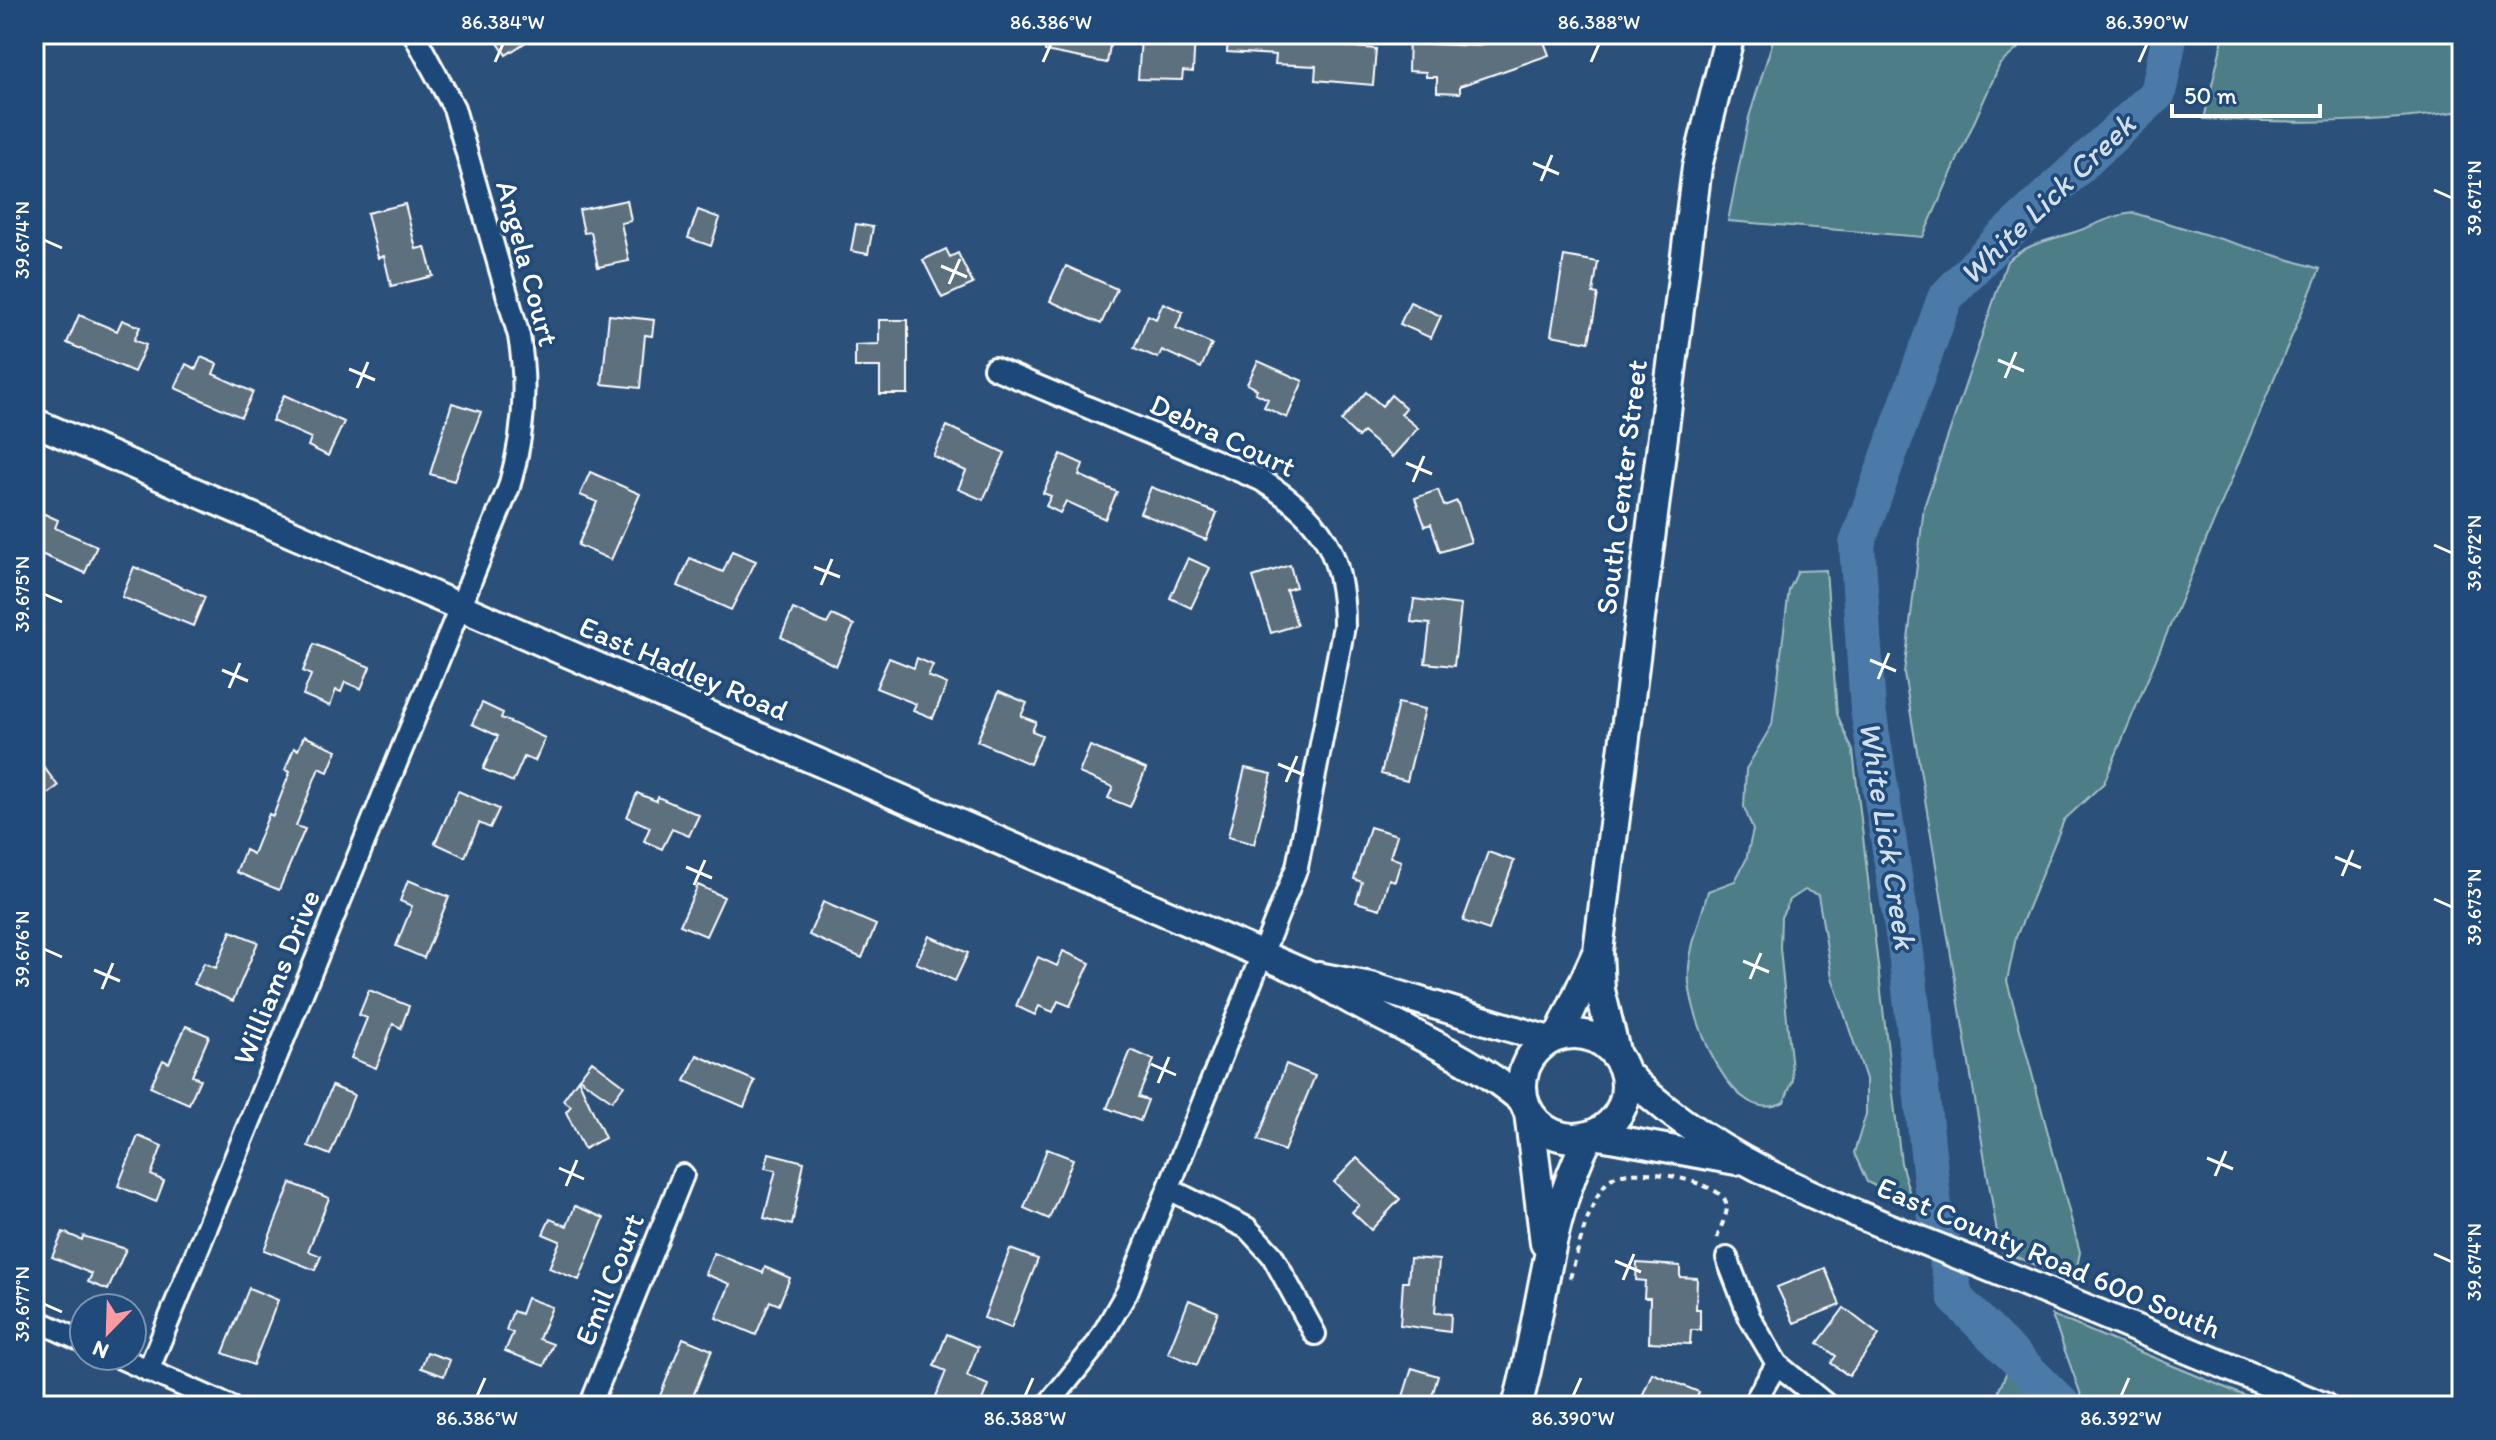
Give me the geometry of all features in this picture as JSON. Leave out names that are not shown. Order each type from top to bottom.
[{"type":"main road","name":"South Center Street","points":[[1620,1062],[1600,990],[1598,951],[1697,167],[1730,34]]},
{"type":"main road","name":"South Center Street","points":[[1554,1038],[1598,951]]},
{"type":"main road","points":[[1517,1406],[1530,1362],[1547,1259],[1566,1184],[1592,1136],[1619,1113],[1626,1092],[1620,1062],[1591,1037],[1554,1038],[1531,1056],[1526,1066],[1522,1090],[1527,1107],[1547,1259]]},
{"type":"main road","points":[[1527,1107],[1555,1135],[1572,1139],[1592,1136]]},
{"type":"street","name":"Angela Court","points":[[414,34],[454,108],[524,366],[525,409],[519,452],[509,487],[459,605]]},
{"type":"street","name":"Debra Court","points":[[994,368],[1261,480],[1293,500],[1331,546],[1339,565],[1344,626],[1304,843],[1263,955],[1114,1317],[1047,1406]]},
{"type":"street","name":"East Hadley Road","points":[[34,422],[1309,975],[1366,1012],[1472,1062],[1527,1107]]},
{"type":"street","name":"Williams Drive","points":[[148,1371],[459,605]]},
{"type":"street","name":"East Hadley Road","points":[[1309,975],[1371,986],[1554,1038]]},
{"type":"street","name":"East County Road 600 South","points":[[1620,1062],[1663,1109],[1751,1164],[1899,1230],[2323,1406]]},
{"type":"street","name":"East County Road 600 South","points":[[1592,1136],[1751,1164]]},
{"type":"street","name":"Emil Court","points":[[590,1406],[683,1175]]},
{"type":"street","points":[[1169,1189],[1247,1228],[1272,1255],[1315,1334]]},
{"type":"street","points":[[1727,1258],[1750,1318],[1777,1364],[1828,1406]]},
{"type":"street","points":[[34,1319],[68,1335]]},
{"type":"street","points":[[1752,1406],[1777,1364]]},
{"type":"street","points":[[148,1371],[229,1406]]},
{"type":"path","points":[[1568,1285],[1596,1196],[1613,1177],[1633,1172],[1686,1180],[1725,1199],[1728,1207],[1717,1247],[1727,1258]]},
{"type":"green space","points":[[1775,34],[2035,34],[2000,64],[1923,237],[1728,221],[1749,117]]},
{"type":"green space","points":[[2224,34],[2462,34],[2462,111],[2333,121],[2204,119]]},
{"type":"green space","points":[[2134,213],[2320,269],[2104,783],[2064,820],[2016,937],[2007,981],[2080,1252],[2074,1282],[2000,1250],[1904,673],[1924,507],[2007,261],[2040,243]]},
{"type":"green space","points":[[1826,570],[1837,714],[1853,751],[1901,1163],[1913,1205],[1867,1182],[1854,1153],[1866,1114],[1866,1079],[1832,977],[1818,895],[1805,890],[1790,900],[1781,917],[1780,948],[1793,1080],[1784,1102],[1765,1107],[1748,1101],[1732,1087],[1707,1045],[1689,983],[1692,949],[1708,891],[1735,881],[1746,860],[1753,830],[1744,807],[1746,769],[1772,725],[1789,590],[1798,571]]},
{"type":"green space","points":[[2052,1315],[2269,1406],[2085,1406]]},
{"type":"green space","points":[[2008,1369],[2037,1406],[2000,1406],[1999,1390]]},
{"type":"building","points":[[492,34],[538,34],[506,55]]},
{"type":"building","points":[[1048,34],[1112,34],[1107,63],[1045,51]]},
{"type":"building","points":[[1171,34],[1195,34],[1193,72],[1183,71],[1182,80],[1138,79],[1141,39],[1171,42]]},
{"type":"building","points":[[1228,34],[1344,34],[1343,46],[1376,49],[1373,85],[1315,80],[1316,66],[1275,64],[1276,55],[1227,52]]},
{"type":"building","points":[[1409,34],[1431,35],[1431,44],[1479,46],[1514,34],[1541,34],[1549,55],[1460,86],[1460,93],[1437,92],[1437,77],[1426,77],[1426,72],[1408,71]]},
{"type":"building","points":[[627,200],[631,221],[621,223],[629,261],[598,267],[591,232],[584,233],[579,210]]},
{"type":"building","points":[[405,204],[416,249],[425,247],[433,276],[391,286],[384,256],[378,258],[367,213]]},
{"type":"building","points":[[698,210],[720,218],[711,246],[688,238]]},
{"type":"building","points":[[856,224],[873,227],[868,254],[851,251]]},
{"type":"building","points":[[946,249],[950,257],[958,253],[973,284],[942,298],[923,260]]},
{"type":"building","points":[[1564,256],[1598,262],[1593,293],[1598,294],[1589,342],[1551,335]]},
{"type":"building","points":[[1066,266],[1117,289],[1101,324],[1050,301]]},
{"type":"building","points":[[1410,302],[1441,316],[1431,338],[1400,324]]},
{"type":"building","points":[[1163,303],[1183,312],[1176,328],[1212,344],[1201,368],[1162,350],[1158,358],[1134,348],[1148,315],[1156,319]]},
{"type":"building","points":[[79,315],[117,331],[122,320],[140,327],[134,340],[146,345],[134,372],[67,343]]},
{"type":"building","points":[[609,315],[654,320],[652,336],[645,335],[640,388],[602,384]]},
{"type":"building","points":[[879,320],[908,320],[908,394],[880,394],[880,367],[855,367],[855,345],[879,344]]},
{"type":"building","points":[[201,357],[217,364],[213,374],[253,392],[241,417],[175,388],[186,364],[196,369]]},
{"type":"building","points":[[1258,361],[1303,381],[1287,418],[1264,407],[1268,399],[1255,393],[1257,389],[1247,384]]},
{"type":"building","points":[[1366,392],[1382,406],[1391,395],[1406,408],[1401,414],[1418,428],[1392,457],[1363,432],[1358,437],[1341,421]]},
{"type":"building","points":[[284,395],[344,422],[328,456],[308,446],[311,438],[272,421]]},
{"type":"building","points":[[452,403],[481,412],[454,481],[430,474]]},
{"type":"building","points":[[947,426],[1005,453],[983,500],[958,489],[966,471],[933,456]]},
{"type":"building","points":[[1061,454],[1083,464],[1079,475],[1117,492],[1105,519],[1066,501],[1060,513],[1046,506],[1051,496],[1043,493]]},
{"type":"building","points":[[590,472],[640,494],[611,560],[578,545],[597,502],[580,495]]},
{"type":"building","points":[[1151,487],[1217,513],[1206,540],[1140,513]]},
{"type":"building","points":[[1438,490],[1444,506],[1457,501],[1471,542],[1440,552],[1431,524],[1425,526],[1415,498]]},
{"type":"building","points":[[38,511],[58,520],[55,528],[97,546],[85,573],[34,551],[34,520]]},
{"type":"building","points":[[732,551],[756,561],[731,610],[678,586],[690,558],[723,572]]},
{"type":"building","points":[[1188,558],[1210,568],[1191,608],[1170,598]]},
{"type":"building","points":[[1290,565],[1296,587],[1286,590],[1297,625],[1271,633],[1253,577]]},
{"type":"building","points":[[134,567],[205,597],[193,626],[122,597]]},
{"type":"building","points":[[1414,599],[1461,605],[1454,666],[1425,663],[1430,624],[1411,622]]},
{"type":"building","points":[[793,609],[827,624],[832,615],[854,625],[836,666],[781,637]]},
{"type":"building","points":[[314,644],[370,667],[361,689],[345,682],[341,692],[336,690],[330,706],[303,695],[311,675],[303,671]]},
{"type":"building","points":[[889,658],[914,668],[917,658],[933,665],[928,676],[947,684],[933,718],[913,710],[916,704],[876,688]]},
{"type":"building","points":[[999,691],[1027,703],[1021,716],[1036,722],[1032,731],[1042,735],[1030,764],[977,741]]},
{"type":"building","points":[[482,703],[503,713],[501,718],[545,738],[535,761],[524,757],[513,782],[483,769],[498,736],[472,724]]},
{"type":"building","points":[[1398,703],[1425,709],[1407,781],[1381,774]]},
{"type":"building","points":[[304,736],[337,750],[328,772],[319,768],[296,826],[305,829],[279,890],[236,872],[245,850],[253,854],[269,814],[273,816],[290,772],[285,770],[294,748],[298,750]]},
{"type":"building","points":[[1090,746],[1146,769],[1130,807],[1108,798],[1113,787],[1079,773]]},
{"type":"building","points":[[34,754],[58,786],[34,804]]},
{"type":"building","points":[[1245,768],[1272,774],[1254,844],[1228,837]]},
{"type":"building","points":[[458,791],[499,809],[490,828],[479,823],[465,857],[435,843]]},
{"type":"building","points":[[637,793],[656,801],[658,797],[699,815],[689,836],[672,829],[662,849],[644,841],[650,827],[627,817]]},
{"type":"building","points":[[1370,827],[1397,835],[1390,857],[1401,861],[1395,881],[1389,879],[1380,909],[1356,902],[1362,882],[1354,879]]},
{"type":"building","points":[[1488,852],[1514,861],[1489,930],[1463,921]]},
{"type":"building","points":[[408,880],[449,897],[424,958],[396,946],[412,906],[400,901]]},
{"type":"building","points":[[698,885],[724,897],[706,936],[680,925]]},
{"type":"building","points":[[823,902],[876,925],[862,958],[809,935]]},
{"type":"building","points":[[231,931],[258,942],[233,1001],[194,984],[204,963],[216,968]]},
{"type":"building","points":[[929,936],[968,953],[955,981],[916,963]]},
{"type":"building","points":[[1063,951],[1090,963],[1070,1006],[1058,1001],[1053,1012],[1039,1006],[1035,1015],[1016,1006],[1038,957],[1057,966]]},
{"type":"building","points":[[369,990],[409,1006],[401,1028],[393,1024],[376,1068],[351,1058],[367,1018],[359,1015]]},
{"type":"building","points":[[186,1026],[209,1036],[192,1076],[200,1079],[189,1104],[150,1087],[163,1060],[169,1063]]},
{"type":"building","points":[[1131,1050],[1154,1060],[1138,1097],[1148,1100],[1140,1121],[1107,1108]]},
{"type":"building","points":[[697,1055],[755,1081],[744,1107],[685,1081]]},
{"type":"building","points":[[592,1061],[624,1085],[612,1101],[579,1078]]},
{"type":"building","points":[[1286,1064],[1315,1076],[1284,1151],[1258,1140]]},
{"type":"building","points":[[578,1079],[605,1138],[584,1149],[566,1112],[571,1106],[563,1100]]},
{"type":"building","points":[[332,1086],[354,1095],[330,1155],[308,1146]]},
{"type":"building","points":[[138,1136],[162,1146],[151,1175],[164,1181],[156,1202],[118,1186]]},
{"type":"building","points":[[1047,1149],[1073,1159],[1049,1219],[1024,1208]]},
{"type":"building","points":[[769,1153],[804,1162],[792,1225],[764,1218],[776,1170],[765,1168]]},
{"type":"building","points":[[1357,1158],[1400,1199],[1371,1230],[1352,1212],[1359,1205],[1334,1182]]},
{"type":"building","points":[[291,1183],[329,1198],[308,1251],[321,1256],[315,1270],[264,1250]]},
{"type":"building","points":[[575,1206],[604,1218],[579,1280],[549,1268],[560,1241],[543,1234],[550,1219],[567,1226]]},
{"type":"building","points":[[63,1232],[82,1240],[83,1236],[126,1249],[108,1290],[88,1282],[92,1274],[52,1257]]},
{"type":"building","points":[[1010,1249],[1038,1259],[1011,1328],[984,1318]]},
{"type":"building","points":[[714,1253],[763,1273],[765,1267],[790,1278],[779,1305],[770,1301],[756,1335],[716,1318],[730,1284],[705,1274]]},
{"type":"building","points":[[1410,1258],[1439,1260],[1435,1313],[1451,1314],[1450,1332],[1400,1325],[1403,1282],[1408,1282]]},
{"type":"building","points":[[1637,1263],[1680,1266],[1680,1277],[1697,1278],[1696,1309],[1700,1309],[1700,1330],[1691,1330],[1690,1344],[1649,1342],[1650,1298],[1644,1298],[1645,1281],[1636,1280]]},
{"type":"building","points":[[1825,1268],[1840,1305],[1794,1323],[1777,1287]]},
{"type":"building","points":[[249,1288],[278,1300],[253,1365],[223,1353]]},
{"type":"building","points":[[527,1298],[552,1307],[539,1339],[553,1344],[544,1366],[505,1351],[513,1333],[506,1330],[513,1311],[521,1314]]},
{"type":"building","points":[[1189,1300],[1218,1312],[1197,1365],[1168,1353]]},
{"type":"building","points":[[1844,1308],[1879,1335],[1849,1376],[1831,1363],[1836,1356],[1818,1343]]},
{"type":"building","points":[[947,1334],[978,1347],[967,1376],[988,1385],[980,1406],[952,1406],[935,1399],[946,1371],[934,1366]]},
{"type":"building","points":[[683,1338],[712,1350],[689,1406],[656,1406]]},
{"type":"building","points":[[427,1352],[450,1360],[444,1376],[421,1368]]},
{"type":"building","points":[[1412,1368],[1438,1376],[1429,1406],[1400,1406]]},
{"type":"building","points":[[1652,1373],[1699,1392],[1694,1406],[1638,1406]]},
{"type":"waterway","name":"White Lick Creek","points":[[2064,1406],[1956,1299],[1934,1207],[1906,952],[1868,709],[1857,544],[1945,298],[1998,242],[2158,93],[2170,34]]}]
